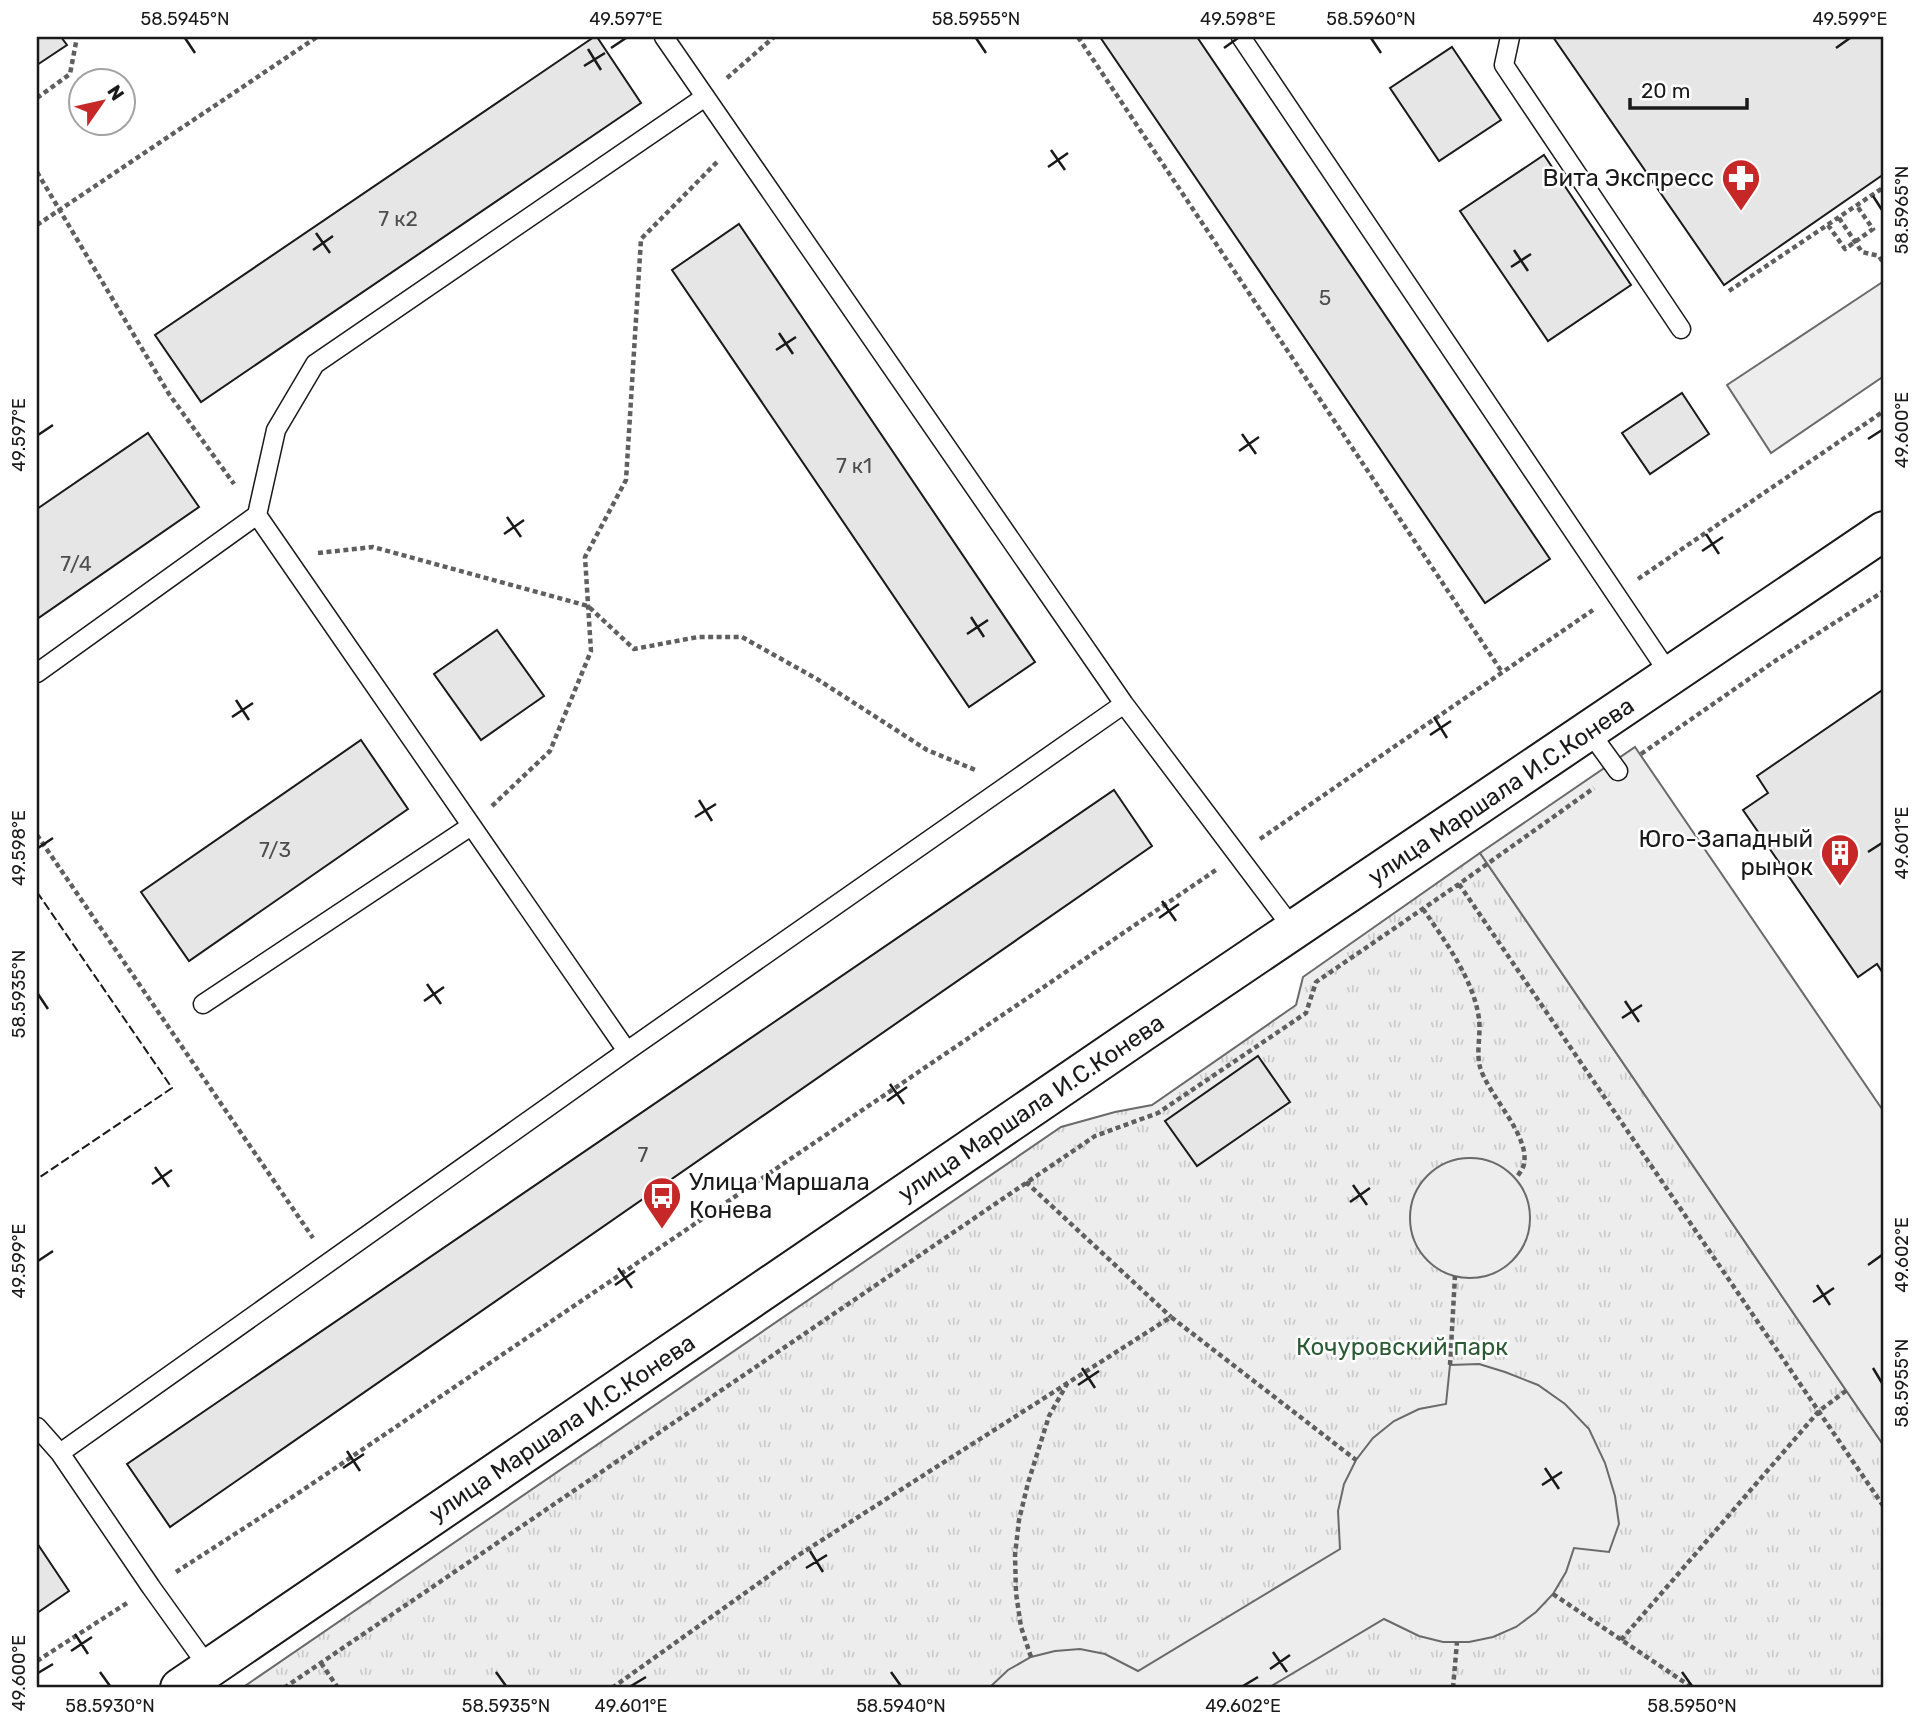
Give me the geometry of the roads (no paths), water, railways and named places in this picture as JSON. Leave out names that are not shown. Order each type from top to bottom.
[{"type":"main road","name":"улица Маршала И.С.Конева","points":[[194,1678],[1884,531]]},
{"type":"lane","points":[[664,37],[1124,704],[1294,929]]},
{"type":"lane","points":[[1241,37],[1670,676]]},
{"type":"lane","points":[[1510,37],[1504,65],[1681,329]]},
{"type":"lane","points":[[37,673],[257,515],[276,430],[315,364],[705,97]]},
{"type":"lane","points":[[257,515],[627,1051]]},
{"type":"lane","points":[[60,1453],[627,1051],[1124,704]]},
{"type":"lane","points":[[1590,731],[1618,771]]},
{"type":"lane","points":[[203,1004],[471,826]]},
{"type":"lane","points":[[37,1427],[60,1453],[152,1587],[194,1678]]},
{"type":"place","name":"Вита Экспресс","points":[[1741,212]]},
{"type":"place","name":"Юго-Западный рынок","points":[[1840,887]]},
{"type":"place","name":"Улица Маршала Конева","points":[[662,1230]]},
{"type":"park label","name":"Кочуровский парк","points":[[1402,1347]]}]
